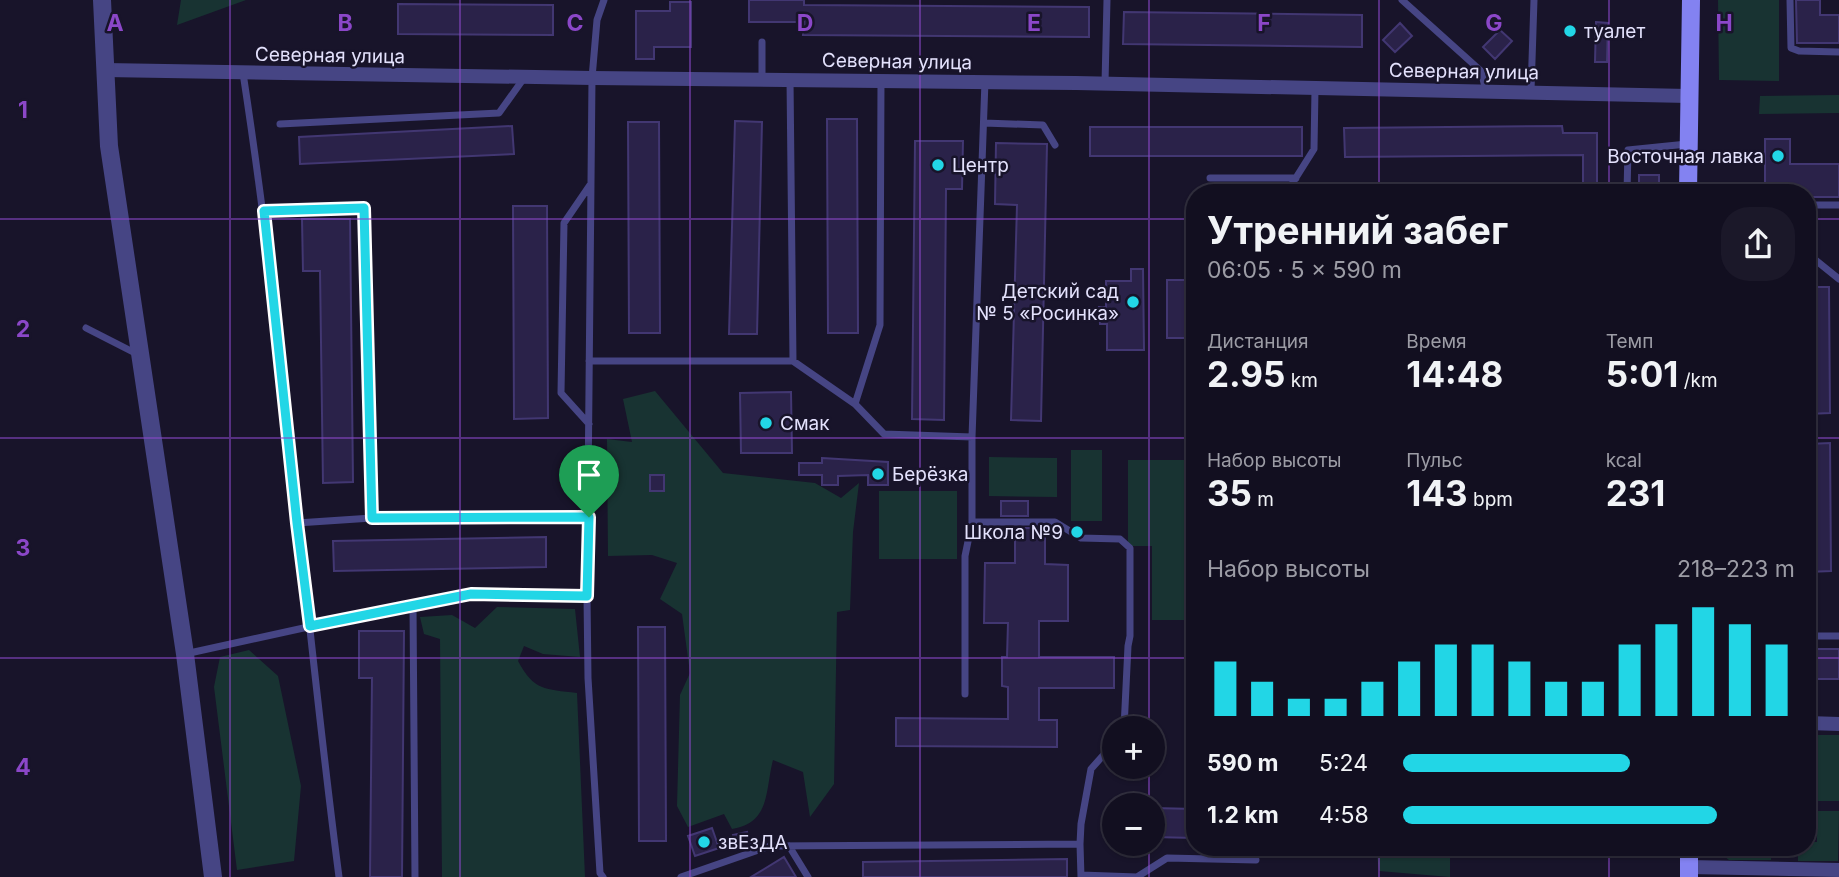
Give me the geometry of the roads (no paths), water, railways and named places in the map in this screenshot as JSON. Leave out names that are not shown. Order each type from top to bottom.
[{"type":"main road","points":[[1688,184],[1691,0]]},
{"type":"street","points":[[102,0],[109,146],[185,653],[213,877]]},
{"type":"street","name":"Северная улица","points":[[105,70],[985,81],[1688,96]]},
{"type":"street","points":[[1816,723],[1839,723]]},
{"type":"street","points":[[1689,872],[1833,873]]},
{"type":"lane","points":[[603,877],[600,873],[587,678],[587,596],[592,78],[597,20],[604,0]]},
{"type":"lane","points":[[1105,83],[1107,0]]},
{"type":"lane","points":[[1402,0],[1481,71],[1486,91]]},
{"type":"lane","points":[[1790,0],[1791,48],[1799,51],[1839,52]]},
{"type":"lane","points":[[1531,91],[1536,1]]},
{"type":"lane","points":[[762,42],[762,79]]},
{"type":"lane","points":[[243,73],[264,211],[324,763],[339,877]]},
{"type":"lane","points":[[280,124],[499,113],[525,77]]},
{"type":"lane","points":[[790,79],[793,361]]},
{"type":"lane","points":[[855,404],[880,325],[881,80]]},
{"type":"lane","points":[[965,694],[965,556],[972,522],[972,437],[985,81]]},
{"type":"lane","points":[[1292,184],[1314,149],[1315,88]]},
{"type":"lane","points":[[984,123],[1043,125],[1055,145]]},
{"type":"lane","points":[[1627,184],[1628,150],[1688,144]]},
{"type":"lane","points":[[1210,178],[1296,178]]},
{"type":"lane","points":[[589,425],[561,393],[564,223],[591,184]]},
{"type":"lane","points":[[1816,205],[1839,205]]},
{"type":"lane","points":[[264,211],[364,208],[372,518]]},
{"type":"lane","points":[[1816,260],[1839,279]]},
{"type":"lane","points":[[86,328],[141,355]]},
{"type":"lane","points":[[589,361],[793,361],[855,404],[884,435],[972,437]]},
{"type":"lane","points":[[297,523],[372,518],[589,517]]},
{"type":"lane","points":[[972,522],[1055,522],[1081,538],[1120,539],[1130,548],[1130,636],[1125,716]]},
{"type":"lane","points":[[185,653],[471,594],[587,596]]},
{"type":"lane","points":[[413,604],[415,877]]},
{"type":"lane","points":[[1816,636],[1839,636]]},
{"type":"lane","points":[[1102,757],[1091,769],[1081,824],[1081,876],[1137,877],[1167,858],[1256,860]]},
{"type":"lane","points":[[681,877],[770,846],[1080,844]]},
{"type":"lane","points":[[789,846],[808,877]]},
{"type":"place","name":"туалет","points":[[1570,31]]},
{"type":"place","name":"Восточная лавка","points":[[1778,156]]},
{"type":"place","name":"Центр","points":[[938,165]]},
{"type":"place","name":"Детский сад № 5 «Росинка»","points":[[1133,302]]},
{"type":"place","name":"Смак","points":[[766,423]]},
{"type":"place","name":"Берёзка","points":[[878,474]]},
{"type":"place","name":"Школа №9","points":[[1077,532]]},
{"type":"place","name":"звЕзДА","points":[[704,842]]}]
